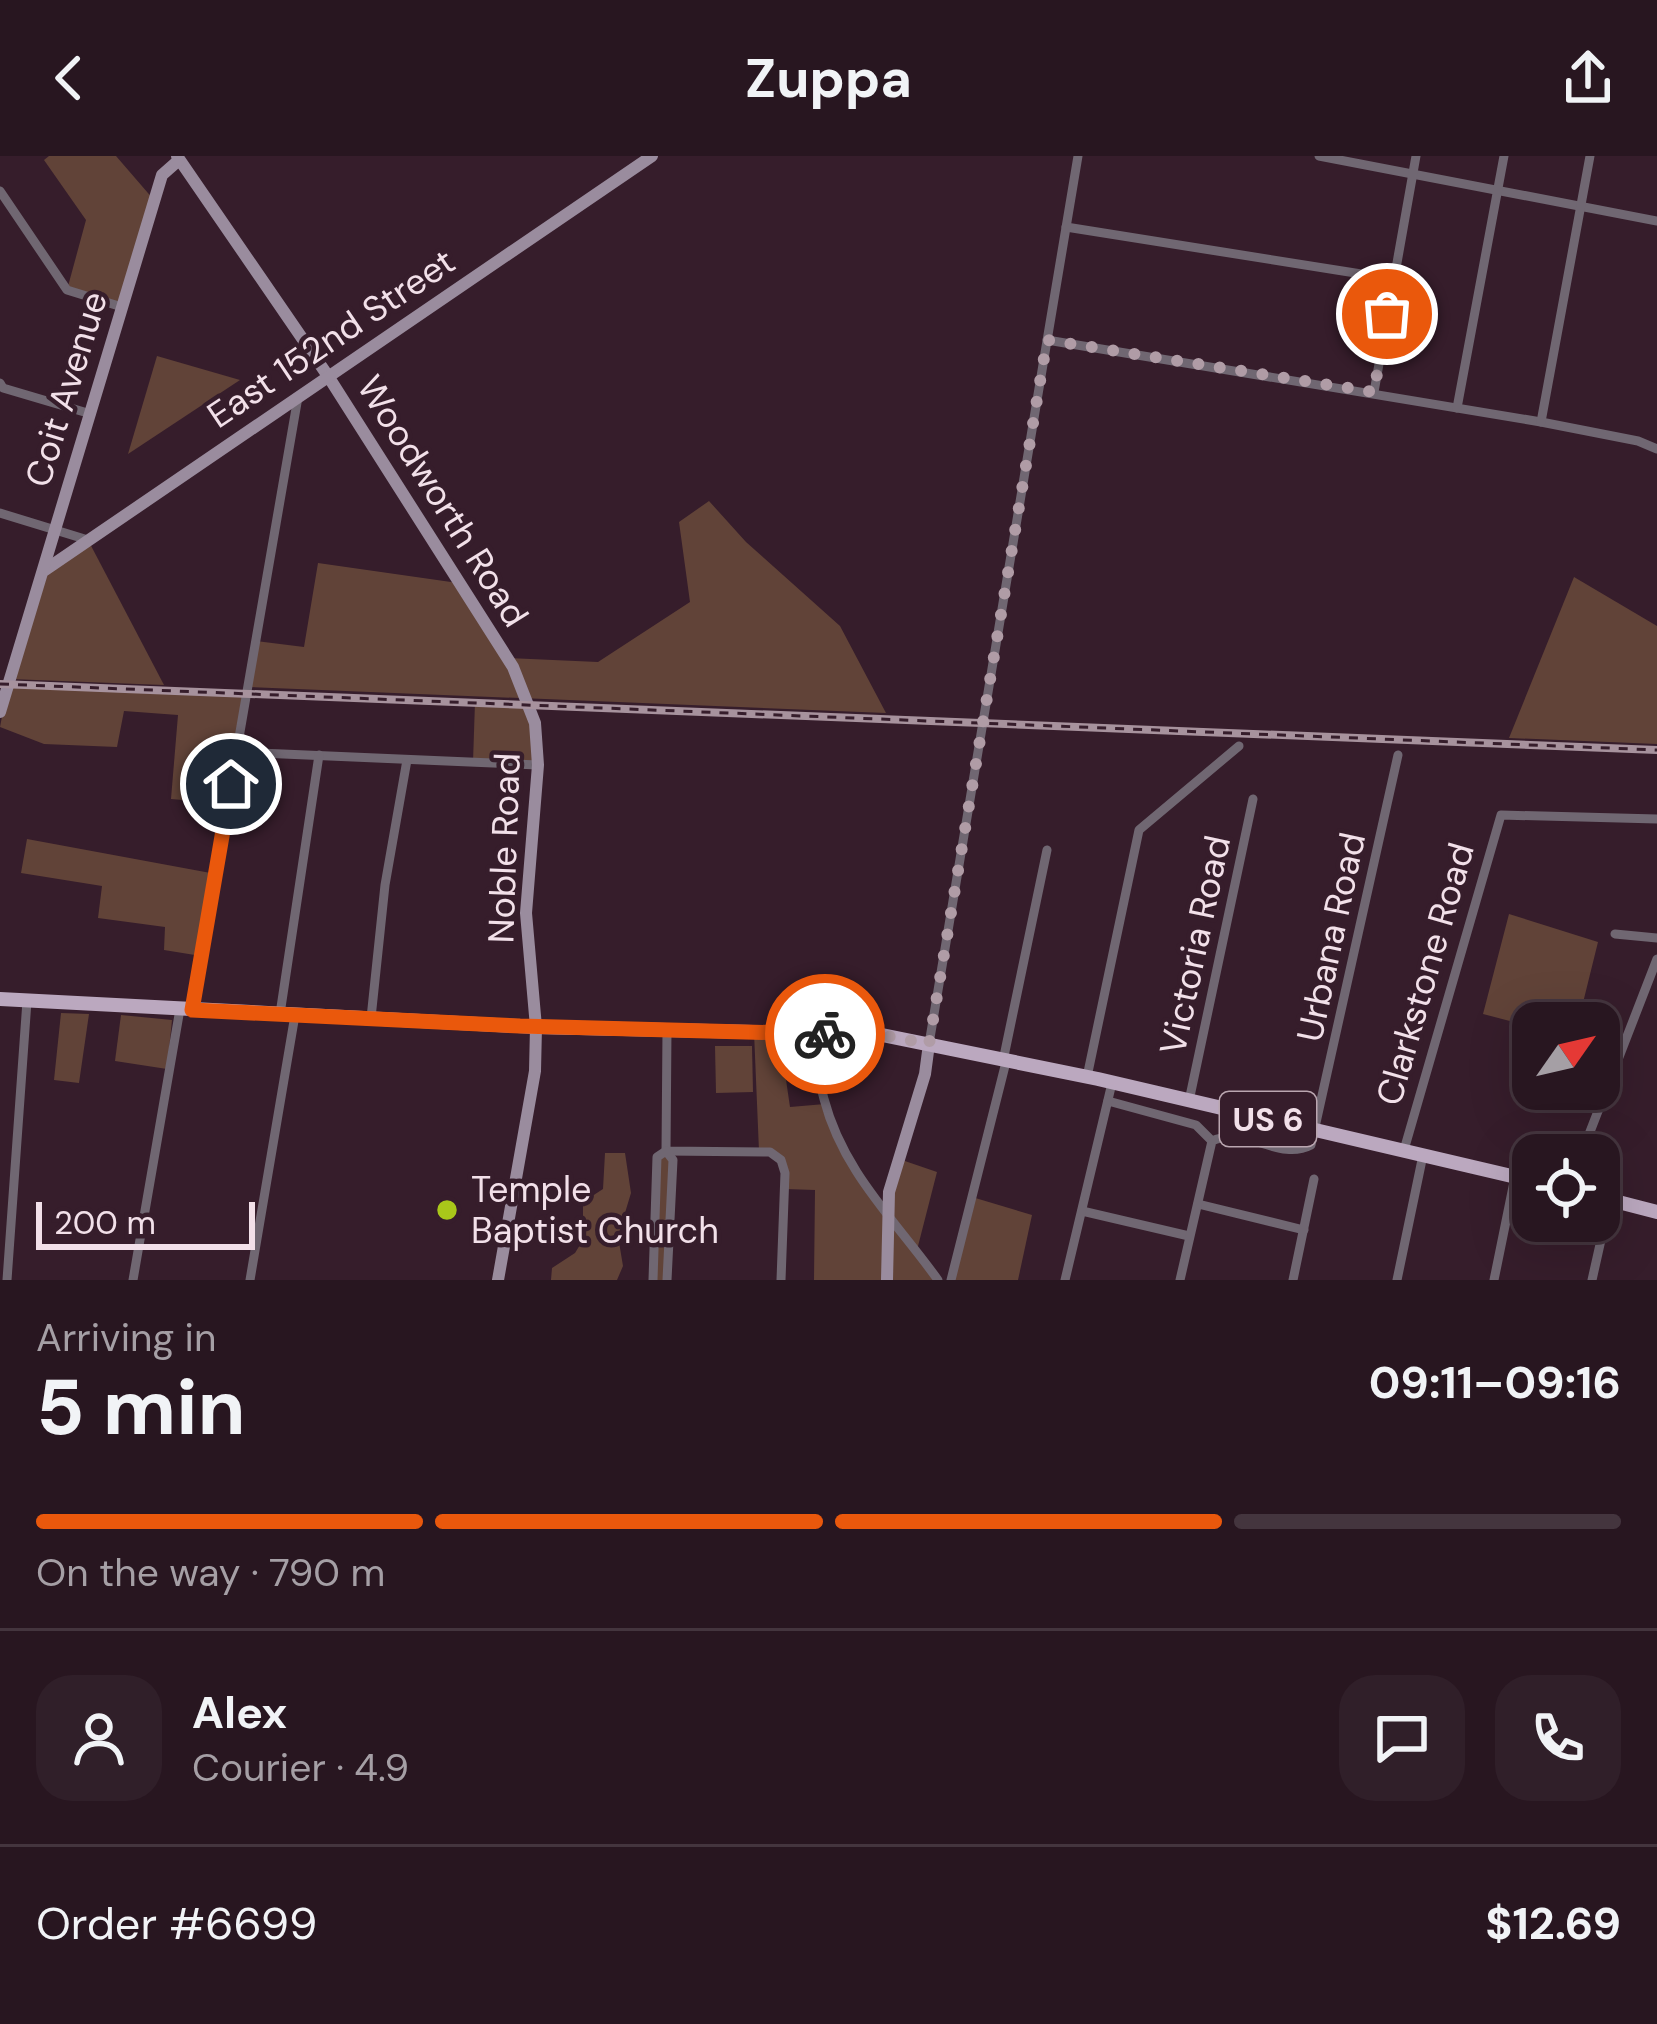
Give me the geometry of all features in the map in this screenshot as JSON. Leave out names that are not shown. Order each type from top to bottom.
[{"type":"main road","name":"US 6","points":[[0,999],[536,1027],[882,1035],[1112,1082],[1512,1177]]},
{"type":"main road","points":[[1620,1202],[1657,1212]]},
{"type":"street","name":"East 152nd Street","points":[[45,570],[652,156]]},
{"type":"street","points":[[887,1280],[889,1192],[925,1074],[1078,156]]},
{"type":"street","points":[[1319,156],[1657,220]]},
{"type":"street","points":[[1374,392],[1416,156]]},
{"type":"street","points":[[1457,408],[1504,156]]},
{"type":"street","points":[[1541,422],[1590,156]]},
{"type":"street","name":"Woodworth Road","points":[[180,157],[328,376],[513,667],[529,704]]},
{"type":"street","name":"Coit Avenue","points":[[0,712],[162,175],[180,157]]},
{"type":"street","points":[[0,191],[67,290],[122,307]]},
{"type":"street","points":[[1066,227],[1393,279]]},
{"type":"street","points":[[1047,340],[1374,392],[1638,441],[1657,449]]},
{"type":"street","points":[[0,383],[3,388],[91,414]]},
{"type":"street","points":[[133,1280],[237,752],[298,397]]},
{"type":"street","points":[[0,513],[88,541]]},
{"type":"street","name":"Noble Road","points":[[498,1280],[532,1091],[536,1027],[526,913],[538,765],[529,704]]},
{"type":"street","points":[[1087,1077],[1139,830],[1239,746]]},
{"type":"street","points":[[237,752],[538,765]]},
{"type":"street","name":"Urbana Road","points":[[1317,1130],[1398,754]]},
{"type":"street","points":[[250,1280],[319,755]]},
{"type":"street","points":[[371,1018],[385,885],[407,760]]},
{"type":"street","name":"Victoria Road","points":[[1190,1101],[1253,799]]},
{"type":"street","name":"Clarkstone Road","points":[[1404,1150],[1501,814],[1657,818]]},
{"type":"street","points":[[951,1280],[1005,1062],[1047,850]]},
{"type":"street","points":[[1615,934],[1657,938]]},
{"type":"street","points":[[1589,1134],[1657,959]]},
{"type":"street","points":[[8,1280],[27,1001]]},
{"type":"street","points":[[668,1030],[666,1151],[673,1160],[668,1280]]},
{"type":"street","points":[[817,1034],[822,1094],[835,1136],[857,1177],[938,1280]]},
{"type":"street","points":[[1065,1280],[1112,1082]]},
{"type":"street","points":[[1108,1101],[1196,1125],[1212,1141]]},
{"type":"street","points":[[1212,1141],[1236,1135],[1301,1150],[1311,1145],[1317,1130]]},
{"type":"street","points":[[1180,1280],[1212,1141]]},
{"type":"street","points":[[653,1280],[657,1157],[666,1151],[770,1152],[782,1160],[781,1280]]},
{"type":"street","points":[[1397,1280],[1424,1155]]},
{"type":"street","points":[[1293,1280],[1314,1179]]},
{"type":"street","points":[[1494,1280],[1512,1187]]},
{"type":"street","points":[[1198,1204],[1304,1230]]},
{"type":"street","points":[[1082,1211],[1189,1236]]},
{"type":"street","points":[[1592,1280],[1598,1242]]},
{"type":"street","points":[[654,1243],[669,1244]]},
{"type":"shaded area","points":[[49,156],[116,156],[154,200],[122,307],[67,290],[86,220],[44,160]]},
{"type":"shaded area","points":[[157,356],[240,380],[128,454]]},
{"type":"shaded area","points":[[709,501],[746,542],[840,626],[886,713],[248,687],[256,641],[304,647],[318,563],[458,583],[507,658],[598,662],[690,602],[679,522]]},
{"type":"shaded area","points":[[88,540],[164,685],[10,679],[45,570]]},
{"type":"shaded area","points":[[1574,577],[1657,626],[1657,744],[1509,738]]},
{"type":"shaded area","points":[[8,685],[247,693],[228,804],[171,799],[178,715],[124,711],[117,747],[44,744],[0,727]]},
{"type":"shaded area","points":[[475,702],[529,704],[538,765],[473,762]]},
{"type":"shaded area","points":[[27,839],[216,874],[201,956],[164,950],[165,927],[98,918],[102,886],[21,873]]},
{"type":"shaded area","points":[[1509,914],[1598,942],[1583,1002],[1512,1002],[1512,1022],[1483,1014]]},
{"type":"shaded area","points":[[61,1013],[89,1014],[79,1083],[54,1080]]},
{"type":"shaded area","points":[[121,1015],[172,1020],[167,1069],[115,1061]]},
{"type":"shaded area","points":[[754,1032],[779,1032],[790,1107],[825,1104],[835,1136],[885,1213],[899,1159],[937,1172],[917,1250],[938,1280],[814,1280],[815,1190],[785,1189],[781,1159],[759,1151]]},
{"type":"shaded area","points":[[715,1046],[752,1046],[753,1092],[716,1093]]},
{"type":"shaded area","points":[[666,1151],[673,1160],[667,1280],[653,1280],[657,1157]]},
{"type":"shaded area","points":[[605,1153],[625,1153],[631,1193],[618,1236],[623,1266],[617,1280],[551,1280],[552,1268],[575,1253],[583,1240],[583,1202],[603,1189]]},
{"type":"shaded area","points":[[972,1197],[1032,1215],[1018,1280],[951,1280]]},
{"type":"railway","points":[[0,684],[1657,750]]},
{"type":"way so far","points":[[825,1034],[882,1035],[929,1044],[1047,340],[1374,392],[1387,314]]},
{"type":"place","name":"Temple Baptist Church","points":[[447,1210]]},
{"type":"route","points":[[231,784],[192,1010],[825,1034]]}]
